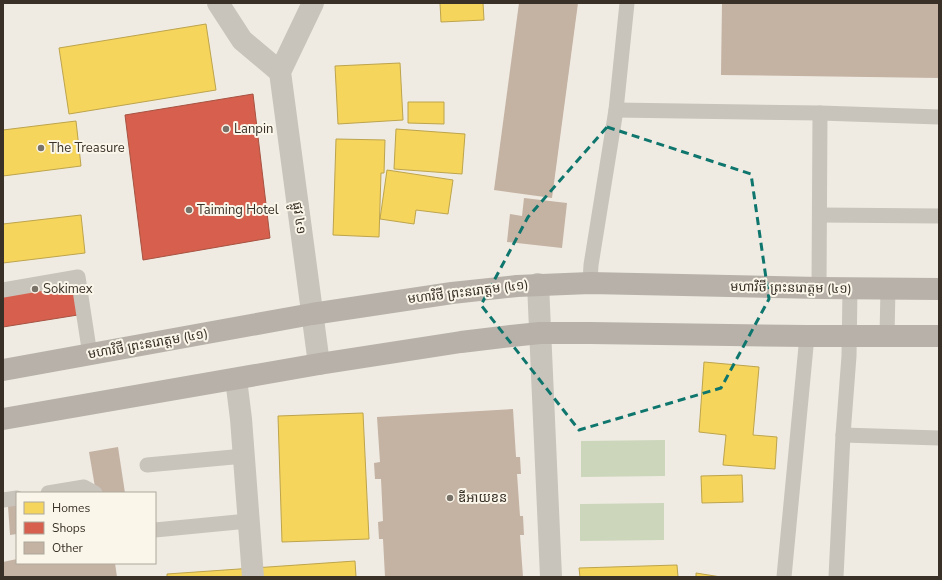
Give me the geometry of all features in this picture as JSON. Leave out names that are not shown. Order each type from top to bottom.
[{"type":"main road","name":"មហាវិថី ព្រះនរោត្តម (៤១)","points":[[3,370],[312,314],[452,293],[538,284],[590,283],[850,289],[939,289]]},
{"type":"main road","points":[[3,419],[319,364],[461,342],[540,334],[590,333],[939,336]]},
{"type":"street","points":[[218,3],[242,40],[280,72],[313,3]]},
{"type":"street","name":"ផ្លូវ ៤១","points":[[280,72],[319,364]]},
{"type":"street","points":[[538,284],[551,577]]},
{"type":"street","points":[[236,379],[241,419],[253,577]]},
{"type":"lane","points":[[590,283],[590,265],[616,110],[627,3]]},
{"type":"lane","points":[[616,110],[820,113],[939,117]]},
{"type":"lane","points":[[819,288],[820,113]]},
{"type":"lane","points":[[820,215],[939,216]]},
{"type":"lane","points":[[3,290],[78,277],[90,355]]},
{"type":"lane","points":[[836,577],[843,435],[849,356],[850,289]]},
{"type":"lane","points":[[887,335],[888,289]]},
{"type":"lane","points":[[784,577],[807,336]]},
{"type":"lane","points":[[843,435],[939,438]]},
{"type":"lane","points":[[147,465],[244,456]]},
{"type":"lane","points":[[54,492],[84,487],[93,492]]},
{"type":"lane","points":[[3,500],[16,498]]},
{"type":"lane","points":[[156,530],[248,521]]},
{"type":"highlighted area","points":[[607,127],[751,174],[769,299],[721,388],[579,430],[481,305],[528,217]]},
{"type":"green space","points":[[665,440],[665,476],[581,477],[581,441]]},
{"type":"green space","points":[[664,503],[664,540],[580,541],[580,504]]},
{"type":"building: Homes","points":[[440,3],[483,3],[484,20],[441,22]]},
{"type":"building: Homes","points":[[206,24],[216,90],[69,114],[59,48]]},
{"type":"building: Homes","points":[[400,63],[403,120],[338,124],[335,66]]},
{"type":"building: Homes","points":[[408,102],[444,102],[444,124],[408,123]]},
{"type":"building: Homes","name":"The Treasure","points":[[76,121],[81,166],[3,176],[3,130]]},
{"type":"building: Homes","points":[[396,129],[465,134],[462,174],[394,169]]},
{"type":"building: Homes","points":[[336,139],[385,140],[384,173],[381,173],[379,237],[333,235]]},
{"type":"building: Homes","points":[[387,170],[453,180],[448,214],[416,210],[414,224],[380,219]]},
{"type":"building: Homes","points":[[81,215],[85,253],[3,263],[3,224]]},
{"type":"building: Homes","points":[[704,362],[759,367],[753,435],[777,437],[775,469],[723,465],[726,435],[699,432]]},
{"type":"building: Homes","points":[[363,413],[369,539],[282,542],[278,416]]},
{"type":"building: Homes","points":[[742,475],[743,502],[702,503],[701,476]]},
{"type":"building: Homes","points":[[355,561],[356,577],[167,577],[167,574]]},
{"type":"building: Homes","points":[[677,565],[678,577],[580,577],[579,568]]},
{"type":"building: Homes","points":[[696,573],[721,577],[696,577]]},
{"type":"building: Shops","points":[[253,94],[270,238],[143,260],[125,115]]},
{"type":"building: Shops","points":[[78,278],[84,314],[3,327],[3,291]]},
{"type":"building: Other","points":[[519,3],[578,3],[552,198],[494,190]]},
{"type":"building: Other","points":[[722,3],[939,3],[939,78],[721,75]]},
{"type":"building: Other","points":[[524,198],[567,203],[562,248],[507,242],[510,214],[522,216]]},
{"type":"building: Other","name":"ឌីអាយខន","points":[[513,409],[516,457],[520,457],[521,474],[517,474],[520,516],[523,516],[524,535],[520,535],[523,577],[385,577],[383,539],[379,539],[378,522],[383,521],[381,479],[375,479],[374,463],[380,462],[377,417]]},
{"type":"building: Other","points":[[118,447],[125,492],[96,492],[89,452]]},
{"type":"building: Other","points":[[16,505],[16,534],[10,535],[8,506]]},
{"type":"building: Other","points":[[16,559],[16,564],[115,564],[117,577],[3,577],[3,562]]},
{"type":"place","name":"Lanpin","points":[[226,129]]},
{"type":"place","name":"The Treasure","points":[[41,148]]},
{"type":"place","name":"Taiming Hotel","points":[[189,210]]},
{"type":"place","name":"Sokimex","points":[[35,289]]},
{"type":"place","name":"ឌីអាយខន","points":[[450,498]]}]
